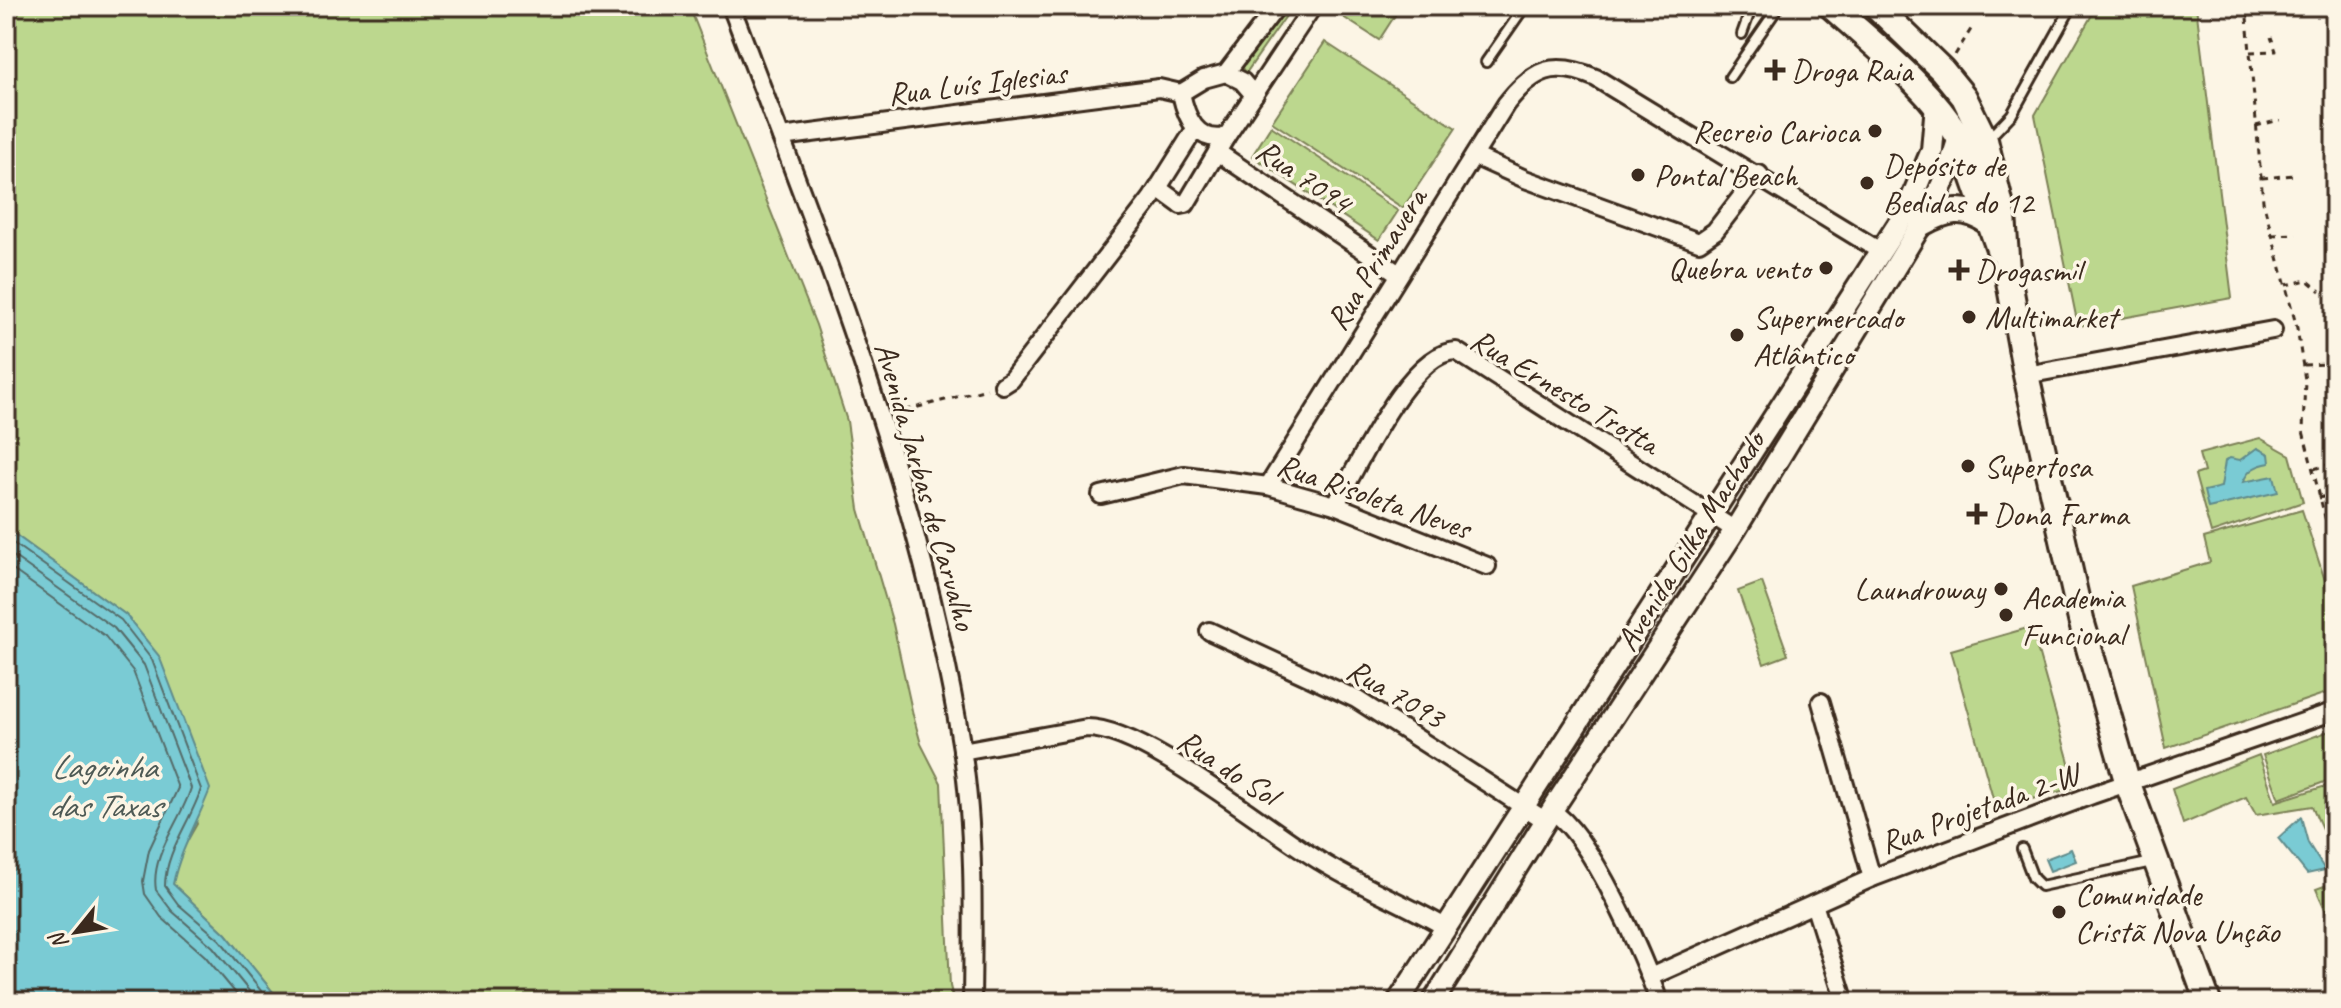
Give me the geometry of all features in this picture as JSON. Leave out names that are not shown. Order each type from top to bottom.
[{"type":"main road","points":[[1831,6],[1936,104],[1960,139],[2007,270]]},
{"type":"main road","points":[[1876,6],[1942,70],[1964,97],[1985,140],[2003,215],[2007,270],[2026,375],[2081,620],[2128,784],[2208,1002]]},
{"type":"main road","points":[[1922,223],[1949,211],[1962,210],[1987,221]]},
{"type":"street","name":"Avenida Jarbas de Carvalho","points":[[731,6],[888,437],[944,650],[962,751],[972,852],[972,1002]]},
{"type":"street","points":[[1003,385],[1011,380],[1159,189],[1195,129],[1181,93],[1204,79],[1226,73],[1249,47],[1277,6]]},
{"type":"street","points":[[1159,189],[1185,205],[1313,6]]},
{"type":"street","name":"Rua Primavera","points":[[1268,486],[1516,90],[1543,71],[1571,68],[1596,78],[1759,174]]},
{"type":"street","points":[[1226,73],[1242,81],[1254,95]]},
{"type":"street","name":"Rua Luís Iglesias","points":[[781,137],[1159,88],[1181,93]]},
{"type":"street","name":"Avenida Gilka Machado","points":[[1433,1002],[1549,816],[1735,530],[1922,223],[1947,175],[1960,139],[1964,97]]},
{"type":"street","name":"Avenida Gilka Machado","points":[[1398,1002],[1880,251],[1924,176],[1932,150],[1936,104]]},
{"type":"street","name":"Rua 7094","points":[[1195,129],[1399,274]]},
{"type":"street","points":[[1474,156],[1525,179],[1699,242],[1715,231],[1759,174],[1880,251]]},
{"type":"street","points":[[2026,375],[2273,330]]},
{"type":"street","name":"Rua Ernesto Trotta","points":[[1335,505],[1416,372],[1444,353],[1456,351],[1735,530]]},
{"type":"street","name":"Rua Risoleta Neves","points":[[1101,495],[1184,475],[1268,486],[1335,505],[1487,566]]},
{"type":"street","name":"Rua 7093","points":[[1209,631],[1356,699],[1523,805],[1570,827],[1588,851],[1650,977],[1659,1002]]},
{"type":"street","points":[[1821,702],[1872,878]]},
{"type":"street","name":"Rua Projetada 2-W","points":[[1650,977],[1872,878],[2335,711]]},
{"type":"street","name":"Rua do Sol","points":[[962,751],[1087,728],[1107,731],[1186,771],[1353,881],[1445,927]]},
{"type":"street","points":[[1814,904],[1845,1002]]},
{"type":"lane","points":[[1486,62],[1525,6]]},
{"type":"lane","points":[[1742,34],[1751,6]]},
{"type":"lane","points":[[1730,77],[1779,6]]},
{"type":"lane","points":[[1985,140],[2012,114],[2072,6]]},
{"type":"lane","points":[[2022,849],[2033,878],[2041,886],[2157,861]]},
{"type":"path","points":[[2246,6],[2261,178],[2304,365],[2303,431],[2335,556]]},
{"type":"path","points":[[2247,16],[2266,12]]},
{"type":"path","points":[[1942,70],[1973,26]]},
{"type":"path","points":[[2250,52],[2276,51],[2271,37]]},
{"type":"path","points":[[2256,126],[2280,120]]},
{"type":"path","points":[[2261,178],[2294,175]]},
{"type":"path","points":[[2272,235],[2296,234]]},
{"type":"path","points":[[2286,285],[2307,280],[2320,291]]},
{"type":"path","points":[[2304,365],[2330,364],[2335,359]]},
{"type":"path","points":[[888,437],[907,410],[1003,385]]},
{"type":"path","points":[[2312,469],[2333,463]]},
{"type":"path","points":[[2319,498],[2335,494]]},
{"type":"green space","points":[[6,6],[689,6],[816,325],[847,421],[859,509],[893,624],[921,744],[941,783],[950,986],[954,1002],[281,1002],[226,934],[173,884],[178,857],[197,824],[126,615],[6,528]]},
{"type":"green space","points":[[1280,6],[1293,6],[1246,73],[1241,64]]},
{"type":"green space","points":[[1350,6],[1401,6],[1379,40],[1343,17]]},
{"type":"green space","points":[[1845,6],[1858,6],[1926,73],[1919,75]]},
{"type":"green space","points":[[2097,6],[2196,6],[2232,298],[2078,326],[2035,115]]},
{"type":"green space","points":[[1325,42],[1456,128],[1403,208],[1272,122]]},
{"type":"green space","points":[[1271,126],[1398,211],[1379,240],[1252,156]]},
{"type":"green space","points":[[2260,438],[2290,455],[2303,502],[2211,533],[2195,475],[2204,472],[2199,454]]},
{"type":"green space","points":[[2302,510],[2335,611],[2335,690],[2166,748],[2131,586],[2210,562],[2204,538]]},
{"type":"green space","points":[[1762,582],[1788,655],[1764,664],[1738,591]]},
{"type":"green space","points":[[2031,627],[2076,787],[1996,809],[1951,650]]},
{"type":"green space","points":[[2335,729],[2335,778],[2279,799],[2263,755]]},
{"type":"green space","points":[[2259,755],[2275,802],[2335,783],[2335,858],[2312,806],[2256,815],[2246,797],[2183,824],[2172,789]]},
{"type":"green space","points":[[2335,882],[2335,931],[2316,889]]},
{"type":"water","points":[[2257,448],[2269,454],[2270,463],[2253,469],[2243,482],[2274,476],[2278,492],[2208,508],[2204,491],[2221,487],[2225,461],[2230,458],[2240,460]]},
{"type":"water","name":"Lagoinha das Taxas","points":[[6,528],[126,615],[159,656],[210,789],[173,884],[226,934],[281,1002],[6,1002]]},
{"type":"water","points":[[2301,817],[2308,843],[2325,870],[2307,874],[2278,838]]},
{"type":"water","points":[[2071,849],[2076,861],[2050,871],[2045,859]]},
{"type":"place","name":"Droga Raia","points":[[1775,70]]},
{"type":"place","name":"Recreio Carioca","points":[[1875,131]]},
{"type":"place","name":"Pontal Beach","points":[[1638,175]]},
{"type":"place","name":"Depósito de Bedidas do 12","points":[[1867,183]]},
{"type":"place","name":"Quebra vento","points":[[1826,268]]},
{"type":"place","name":"Drogasmil","points":[[1959,270]]},
{"type":"place","name":"Multimarket","points":[[1969,317]]},
{"type":"place","name":"Supermercado Atlântico","points":[[1737,335]]},
{"type":"place","name":"Supertosa","points":[[1968,466]]},
{"type":"place","name":"Dona Farma","points":[[1977,514]]},
{"type":"place","name":"Laundroway","points":[[2001,589]]},
{"type":"place","name":"Academia Funcional","points":[[2006,615]]},
{"type":"place","name":"Comunidade Cristã Nova Unção","points":[[2059,912]]}]
